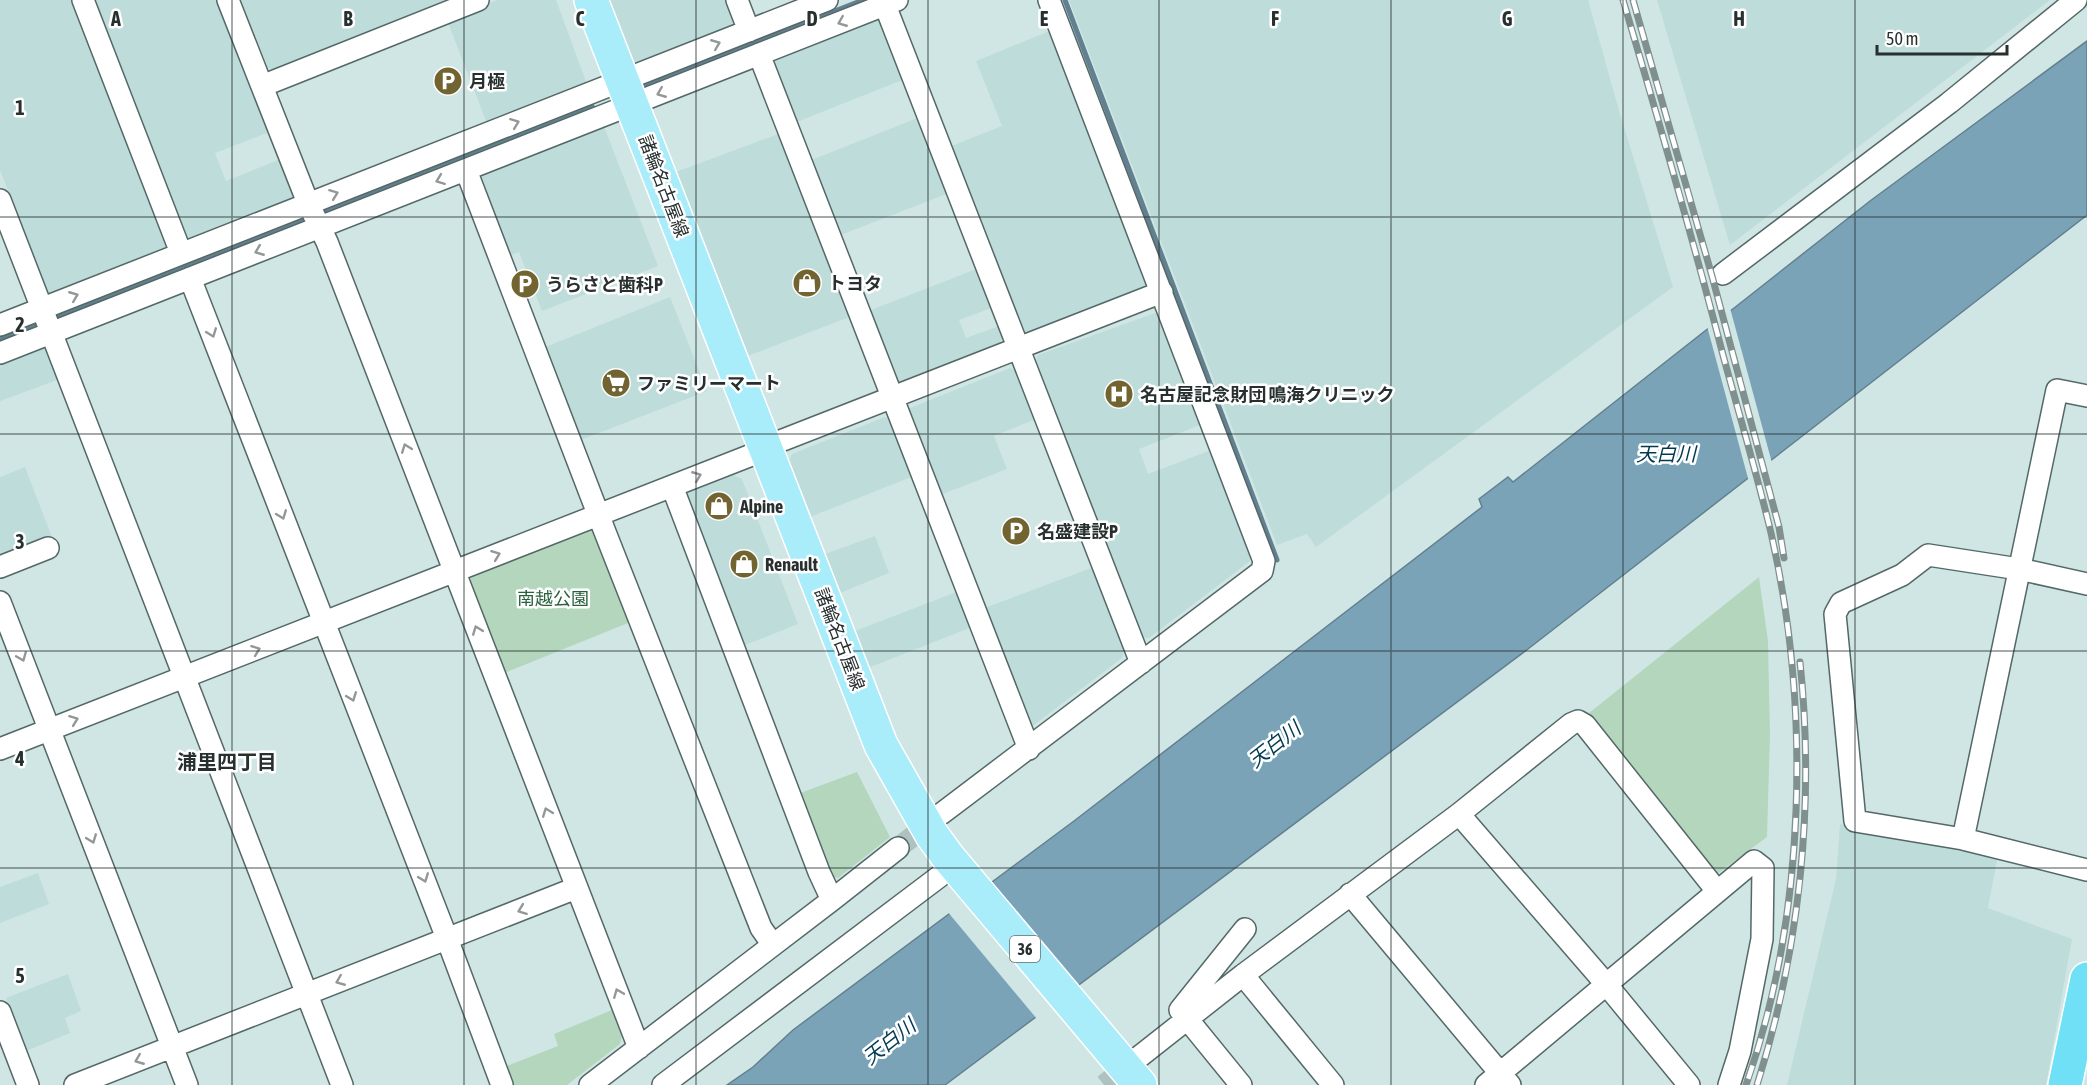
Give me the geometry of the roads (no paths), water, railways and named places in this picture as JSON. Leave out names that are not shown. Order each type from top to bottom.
[{"type":"highway","points":[[2065,1085],[2087,980]]},
{"type":"main road","name":"諸輪名古屋線","points":[[573,0],[620,96]]},
{"type":"main road","name":"諸輪名古屋線","points":[[591,0],[620,96],[757,451],[881,746],[932,835],[948,876],[1084,1035],[1114,1085]]},
{"type":"main road","name":"諸輪名古屋線","points":[[1084,1035],[1140,1071]]},
{"type":"street","points":[[82,0],[180,254]]},
{"type":"street","points":[[228,0],[308,203],[321,227],[639,1048]]},
{"type":"street","points":[[262,86],[478,0]]},
{"type":"street","points":[[737,0],[749,31]]},
{"type":"street","points":[[0,353],[466,170],[749,31],[827,0]]},
{"type":"street","points":[[941,814],[1262,571],[1264,561],[1049,0]]},
{"type":"street","points":[[1723,274],[1949,103],[2076,0]]},
{"type":"street","points":[[0,325],[308,203],[620,96],[759,54],[888,2],[1017,348],[1141,663]]},
{"type":"street","points":[[759,54],[1029,749]]},
{"type":"street","points":[[466,170],[761,928],[772,945]]},
{"type":"street","points":[[0,200],[342,1085]]},
{"type":"street","points":[[190,278],[502,1085]]},
{"type":"street","points":[[0,749],[324,624],[1162,292]]},
{"type":"street","points":[[1963,839],[2057,390],[2087,396]]},
{"type":"street","points":[[672,486],[819,873],[832,900]]},
{"type":"street","points":[[0,567],[48,548]]},
{"type":"street","points":[[2087,584],[2019,569],[1929,555],[1902,575],[1840,603],[1835,614],[1855,821],[1963,839],[2087,870]]},
{"type":"street","points":[[0,602],[187,1085]]},
{"type":"street","points":[[1140,1071],[1186,1018],[1459,814],[1571,724],[1578,721],[1585,725],[1717,891]]},
{"type":"street","points":[[1459,814],[1606,984],[1689,1085]]},
{"type":"street","points":[[590,1085],[898,848]]},
{"type":"street","points":[[1350,894],[1499,1081],[1606,984],[1754,861],[1763,868],[1762,939],[1740,1052],[1729,1085]]},
{"type":"street","points":[[663,1085],[948,876]]},
{"type":"street","points":[[75,1085],[576,888]]},
{"type":"street","points":[[1241,1085],[1180,1010],[1245,929]]},
{"type":"street","points":[[1243,975],[1333,1085]]},
{"type":"street","points":[[0,1012],[28,1085]]},
{"type":"water","name":"天白川","points":[[2087,41],[2087,215],[1528,649],[945,1085],[727,1085],[753,1067],[793,1030],[1074,821],[1482,507],[1479,499],[1508,477],[1513,482],[1870,201]]},
{"type":"waterway","points":[[646,85],[863,0]]},
{"type":"waterway","points":[[1065,0],[1277,560]]},
{"type":"waterway","points":[[325,211],[592,106]]},
{"type":"waterway","points":[[59,316],[304,220]]},
{"type":"waterway","points":[[0,339],[35,325]]},
{"type":"tunnel","points":[[898,848],[935,819]]},
{"type":"tunnel","points":[[1104,1085],[1134,1061]]},
{"type":"railway","points":[[1623,0],[1687,221],[1766,511],[1784,600],[1792,670],[1796,740],[1796,811],[1791,882],[1781,952],[1766,1020],[1746,1085]]},
{"type":"railway","points":[[1633,0],[1712,276],[1779,527],[1784,558]]},
{"type":"railway","points":[[1757,1085],[1784,982],[1800,876],[1806,769],[1800,662]]},
{"type":"place","name":"月極","points":[[448,81]]},
{"type":"place","name":"トヨタ","points":[[807,283]]},
{"type":"place","name":"うらさと歯科P","points":[[525,284]]},
{"type":"place","name":"ファミリーマート","points":[[616,383]]},
{"type":"place","name":"名古屋記念財団 鳴海クリニック","points":[[1119,394]]},
{"type":"place","name":"Alpine","points":[[719,506]]},
{"type":"place","name":"名盛建設P","points":[[1016,531]]},
{"type":"place","name":"Renault","points":[[744,564]]},
{"type":"district","name":"浦里四丁目","points":[[227,761]]},
{"type":"park label","name":"南越公園","points":[[553,598]]}]
